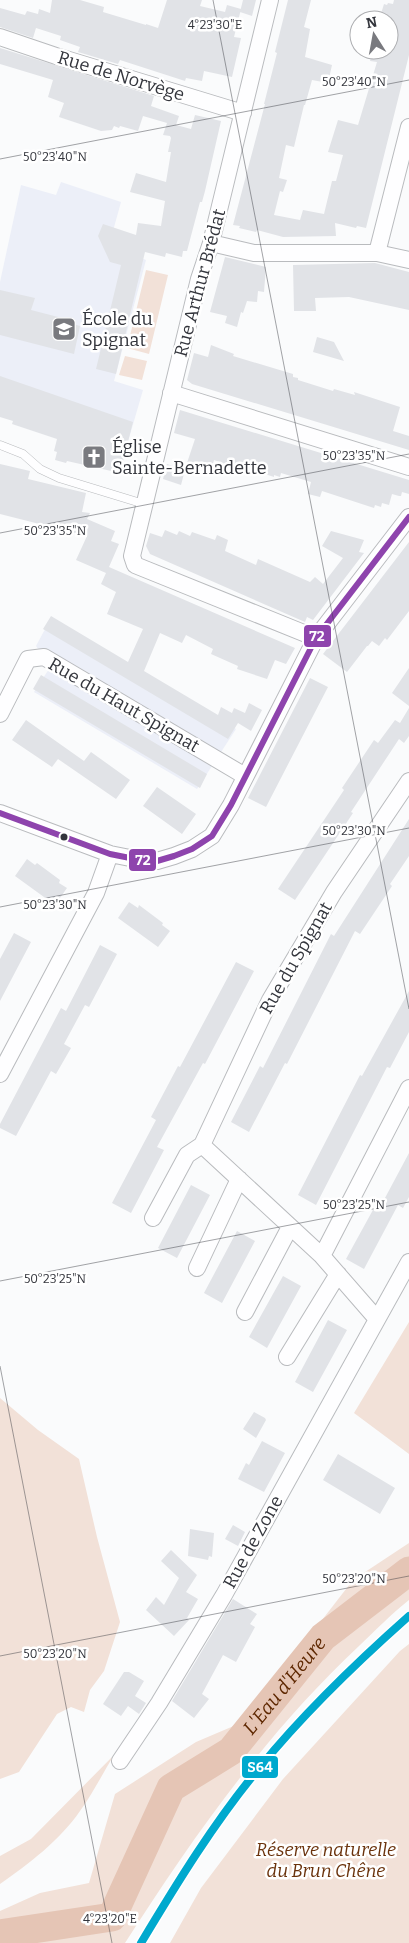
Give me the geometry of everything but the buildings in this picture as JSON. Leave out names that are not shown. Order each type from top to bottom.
[{"type":"street","name":"Rue Arthur Brédat","points":[[270,0],[211,243],[199,279],[132,556],[135,565],[316,638]]},
{"type":"street","name":"Rue de Norvège","points":[[0,37],[243,113]]},
{"type":"street","points":[[376,253],[409,127]]},
{"type":"street","points":[[211,243],[254,253],[376,253],[409,260]]},
{"type":"street","points":[[171,393],[409,466]]},
{"type":"street","points":[[0,813],[110,854],[157,861],[192,849],[212,836],[231,806],[316,638],[409,516]]},
{"type":"street","name":"Rue du Haut Spignat","points":[[0,714],[28,659],[44,657],[245,776]]},
{"type":"street","name":"Rue du Spignat","points":[[153,1218],[187,1155],[202,1146],[270,1000],[334,892],[409,781]]},
{"type":"street","points":[[0,1074],[96,893],[110,854]]},
{"type":"street","points":[[322,1256],[409,1088]]},
{"type":"street","points":[[202,1146],[322,1256],[376,1318]]},
{"type":"street","points":[[197,1268],[239,1179]]},
{"type":"street","points":[[245,1312],[290,1227]]},
{"type":"street","name":"Rue de Zone","points":[[120,1761],[159,1703],[224,1595],[376,1318],[409,1262]]},
{"type":"street","points":[[287,1357],[338,1274]]},
{"type":"lane","points":[[0,445],[23,454],[40,469],[59,478],[144,504]]},
{"type":"shaded area","name":"École du Spignat","points":[[61,182],[121,202],[113,231],[141,258],[146,260],[114,381],[143,390],[127,445],[0,401],[0,282],[21,185],[56,195]]},
{"type":"shaded area","points":[[51,618],[236,729],[197,789],[34,692],[49,669],[44,657],[36,646]]},
{"type":"green space","points":[[146,270],[168,275],[149,354],[127,348]]},
{"type":"green space","points":[[125,356],[147,361],[142,380],[119,375]]},
{"type":"green space","points":[[409,1322],[409,1454],[354,1413]]},
{"type":"green space","points":[[0,1398],[38,1430],[79,1459],[97,1537],[120,1622],[104,1671],[90,1690],[84,1712],[71,1707],[57,1714],[19,1772],[0,1779]]},
{"type":"green space","points":[[409,1543],[409,1600],[325,1679],[262,1750],[204,1825],[125,1943],[0,1943],[0,1911],[40,1893],[89,1883],[115,1794],[196,1742],[243,1722],[353,1580]]},
{"type":"green space","name":"Réserve naturelle du Brun Chêne","points":[[409,1644],[409,1943],[170,1943],[201,1888],[283,1779],[400,1651]]},
{"type":"green space","points":[[114,1755],[94,1790],[72,1822],[54,1842],[0,1884],[0,1856],[31,1839]]},
{"type":"waterway","name":"L'Eau d'Heure","points":[[0,1934],[112,1917],[171,1788],[231,1751],[323,1637],[409,1571]]},
{"type":"transit line","name":"72","points":[[0,813],[110,854],[135,859],[157,861],[174,856],[192,849],[212,836],[231,805],[316,638],[409,517]]},
{"type":"transit line","name":"S64","points":[[141,1943],[212,1831],[260,1767],[332,1688],[409,1616]]},
{"type":"place","name":"École du Spignat","points":[[64,329]]},
{"type":"place","name":"Église Sainte-Bernadette","points":[[94,457]]}]
